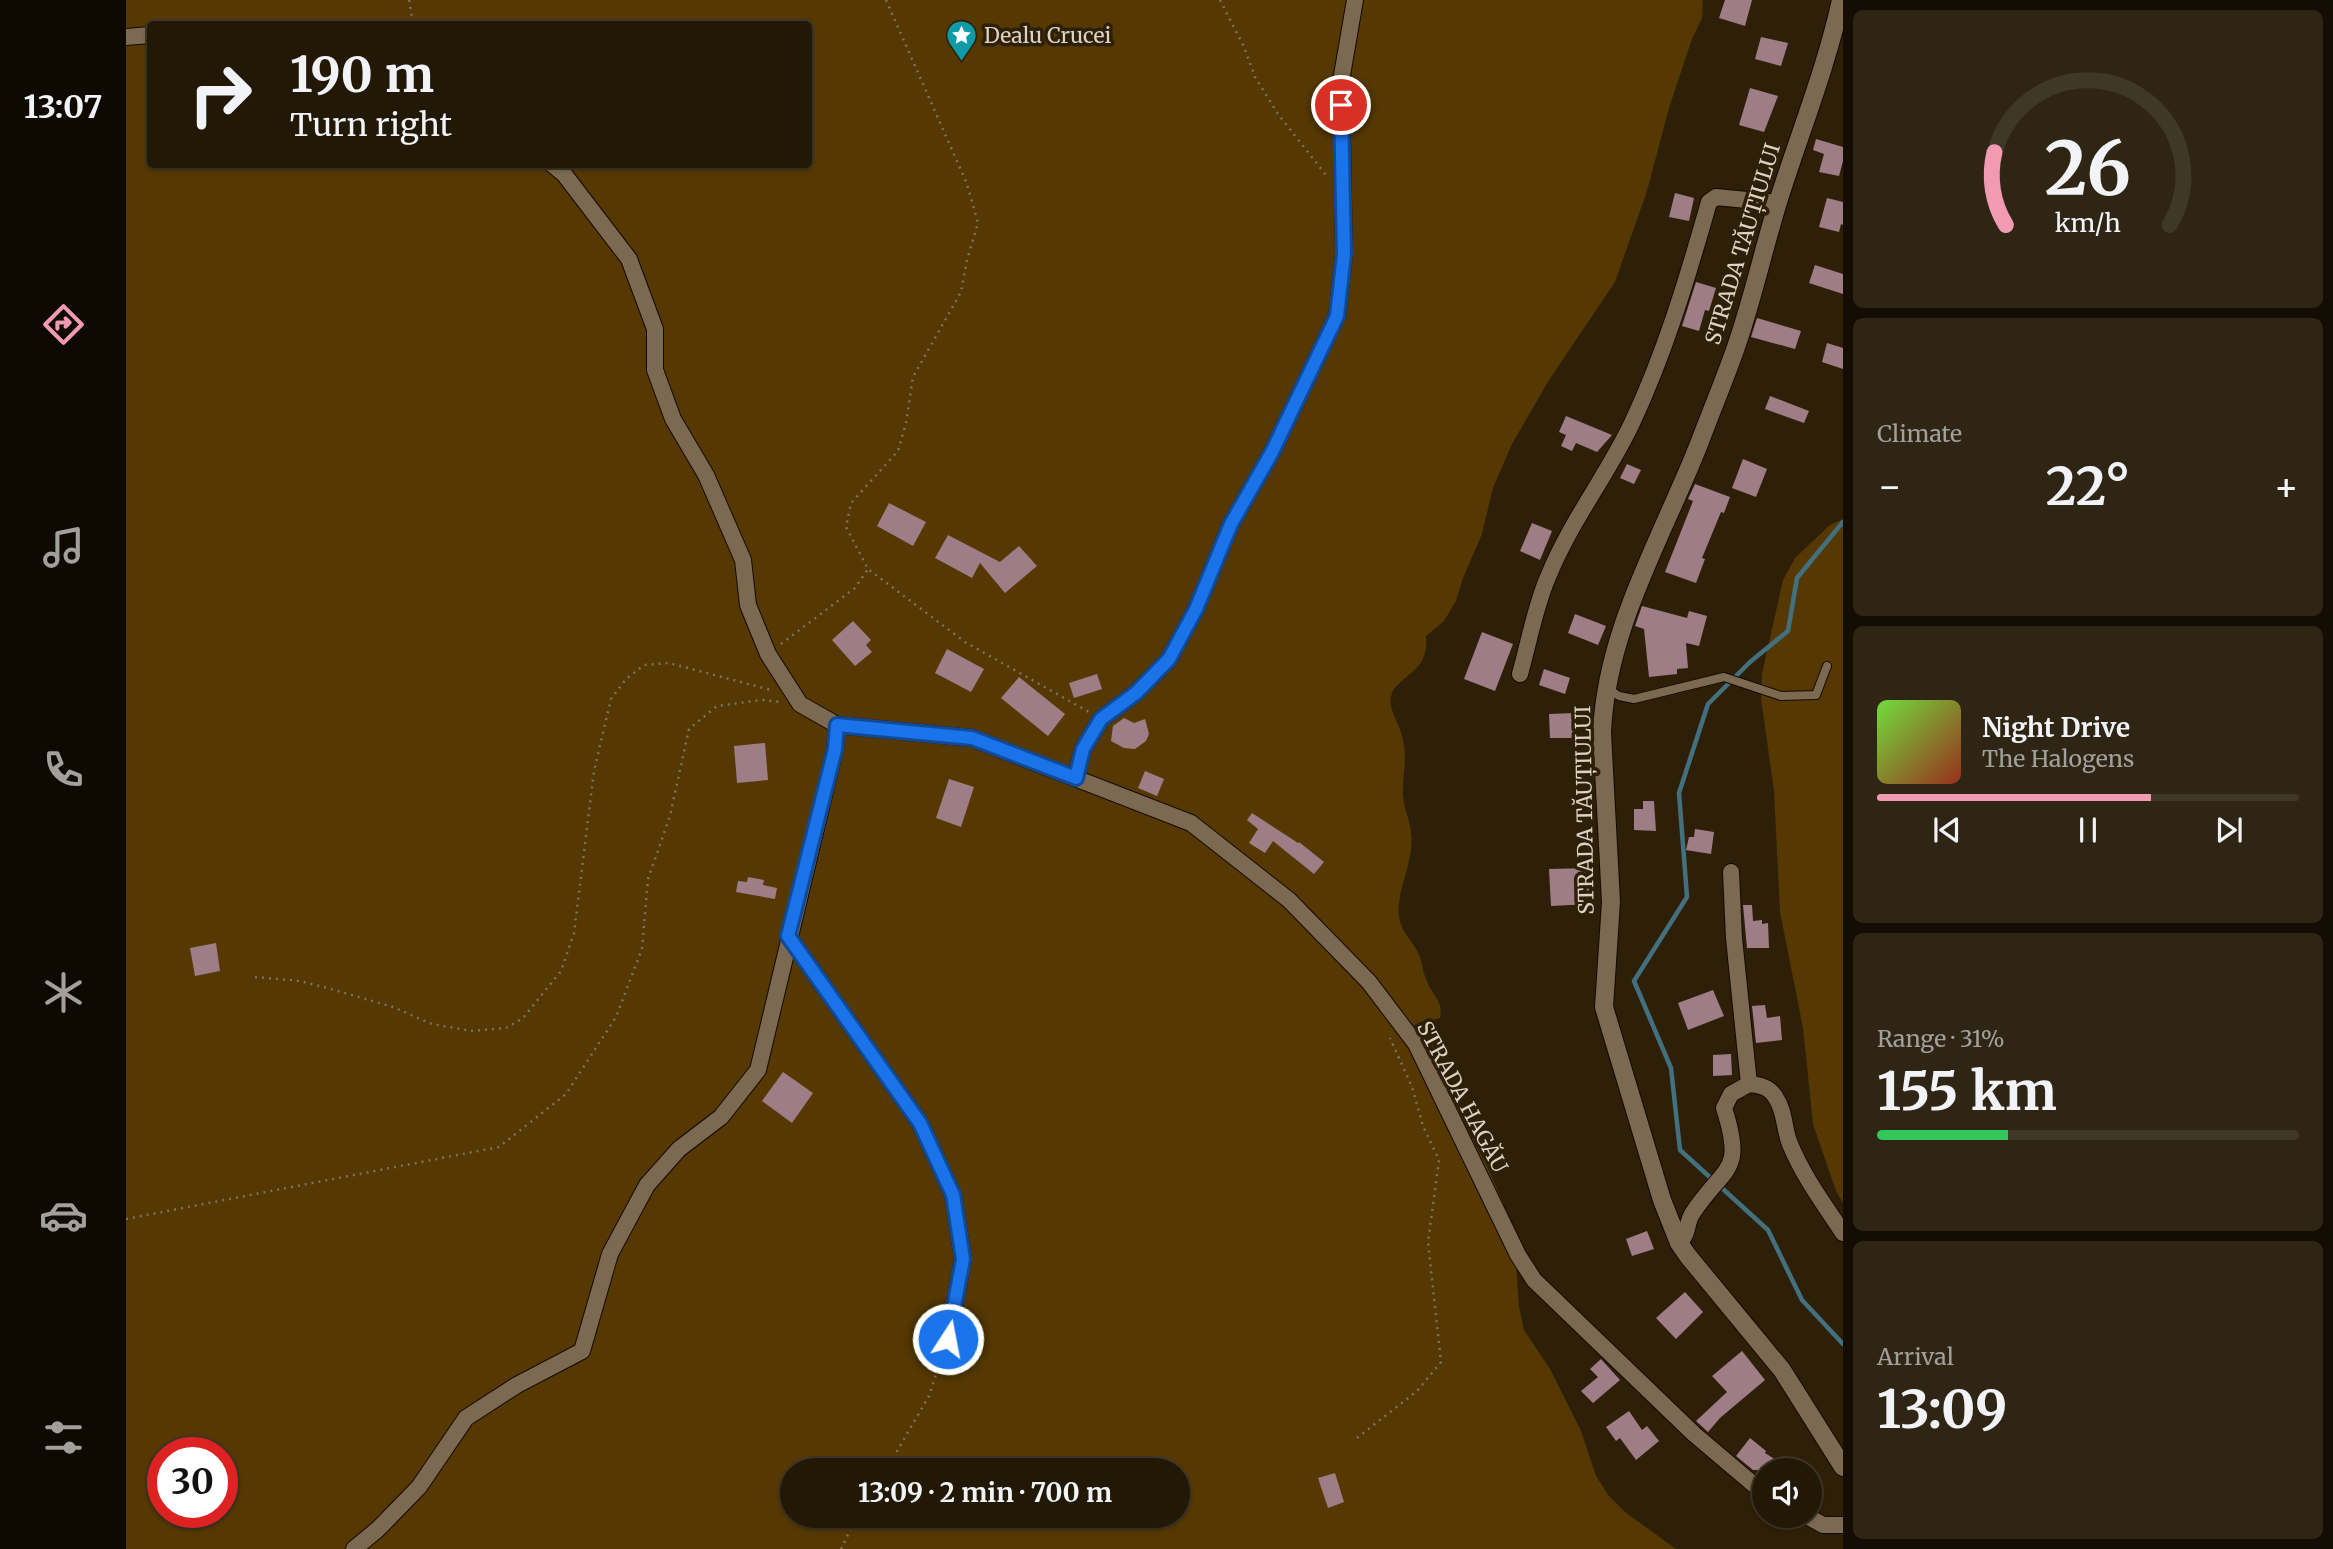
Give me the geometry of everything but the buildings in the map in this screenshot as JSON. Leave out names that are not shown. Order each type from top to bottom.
[{"type":"street","points":[[1076,778],[1083,749],[1101,719],[1136,693],[1169,659],[1196,609],[1231,524],[1272,452],[1337,316],[1344,254],[1341,81],[1355,0]]},
{"type":"street","name":"STRADA TĂUȚIULUI","points":[[1840,0],[1838,38],[1778,203],[1736,348],[1685,478],[1632,601],[1610,671],[1602,733],[1611,902],[1604,1007],[1662,1200],[1679,1242],[1688,1256],[1782,1370],[1843,1467]]},
{"type":"street","points":[[126,37],[147,35]]},
{"type":"street","points":[[354,1549],[419,1487],[466,1418],[517,1385],[582,1351],[610,1254],[647,1185],[680,1149],[721,1117],[758,1070],[835,749],[837,725],[800,704],[768,654],[748,605],[743,560],[706,475],[673,419],[655,370],[655,329],[629,259],[557,168]]},
{"type":"street","points":[[1520,674],[1547,578],[1632,422],[1678,309],[1709,202],[1716,197],[1778,203]]},
{"type":"street","name":"STRADA HAGĂU","points":[[837,725],[972,738],[1191,822],[1289,900],[1369,982],[1416,1044],[1518,1255],[1534,1280],[1694,1434],[1752,1483]]},
{"type":"street","points":[[1731,872],[1734,938],[1749,1084]]},
{"type":"street","points":[[788,936],[920,1123],[953,1195],[963,1259],[948,1339]]},
{"type":"street","points":[[1679,1242],[1686,1235],[1686,1225],[1690,1217],[1731,1165],[1733,1136],[1724,1108],[1726,1100],[1739,1087],[1749,1084],[1760,1085],[1777,1099],[1798,1162],[1843,1233]]},
{"type":"street","points":[[1822,1524],[1843,1525]]},
{"type":"lane","points":[[1607,688],[1619,696],[1634,699],[1675,687],[1727,678],[1781,696],[1816,695],[1827,666]]},
{"type":"path","points":[[409,0],[412,21]]},
{"type":"path","points":[[886,0],[967,184],[978,223],[961,292],[913,377],[906,423],[898,451],[851,503],[846,527],[868,569],[965,642],[1101,719]]},
{"type":"path","points":[[1220,0],[1244,47],[1255,77],[1278,114],[1326,176]]},
{"type":"path","points":[[768,654],[855,588],[868,569]]},
{"type":"path","points":[[255,977],[300,981],[338,990],[393,1007],[432,1024],[472,1031],[506,1028],[523,1018],[561,971],[575,933],[585,836],[597,759],[611,699],[626,679],[644,665],[669,663],[770,689],[779,698]]},
{"type":"path","points":[[126,1219],[499,1147],[566,1094],[617,1017],[642,949],[648,879],[670,816],[689,729],[716,706],[779,698],[800,704]]},
{"type":"path","points":[[1357,1438],[1417,1391],[1441,1362],[1428,1242],[1439,1160],[1423,1126],[1412,1087],[1391,1038]]},
{"type":"path","points":[[894,1458],[929,1396],[948,1339]]},
{"type":"path","points":[[841,1549],[851,1528]]},
{"type":"shaded area","points":[[126,0],[1703,0],[1702,18],[1692,39],[1669,108],[1647,191],[1615,282],[1549,380],[1512,444],[1493,488],[1482,534],[1456,601],[1444,621],[1426,636],[1426,649],[1418,667],[1399,684],[1391,697],[1392,711],[1405,749],[1403,796],[1412,844],[1400,896],[1399,916],[1403,930],[1418,952],[1427,982],[1441,1010],[1440,1018],[1425,1022],[1438,1061],[1507,1212],[1514,1235],[1519,1307],[1524,1330],[1550,1369],[1581,1431],[1596,1476],[1609,1496],[1625,1512],[1676,1549],[126,1549]]},
{"type":"shaded area","points":[[1843,519],[1843,1203],[1836,1191],[1813,1124],[1803,1028],[1780,912],[1774,791],[1761,698],[1762,674],[1783,580],[1795,558],[1830,525]]},
{"type":"waterway","points":[[1843,522],[1797,578],[1788,631],[1750,662],[1708,704],[1679,793],[1687,897],[1634,981],[1671,1068],[1680,1150],[1768,1230],[1802,1300],[1843,1344]]},
{"type":"place","name":"Dealu Crucei","points":[[961,63]]},
{"type":"route","points":[[948,1339],[963,1259],[953,1195],[920,1123],[788,936],[835,749],[837,725],[972,738],[1076,778],[1083,749],[1101,719],[1136,693],[1169,659],[1196,609],[1231,524],[1272,452],[1337,316],[1344,254],[1341,105]]}]
